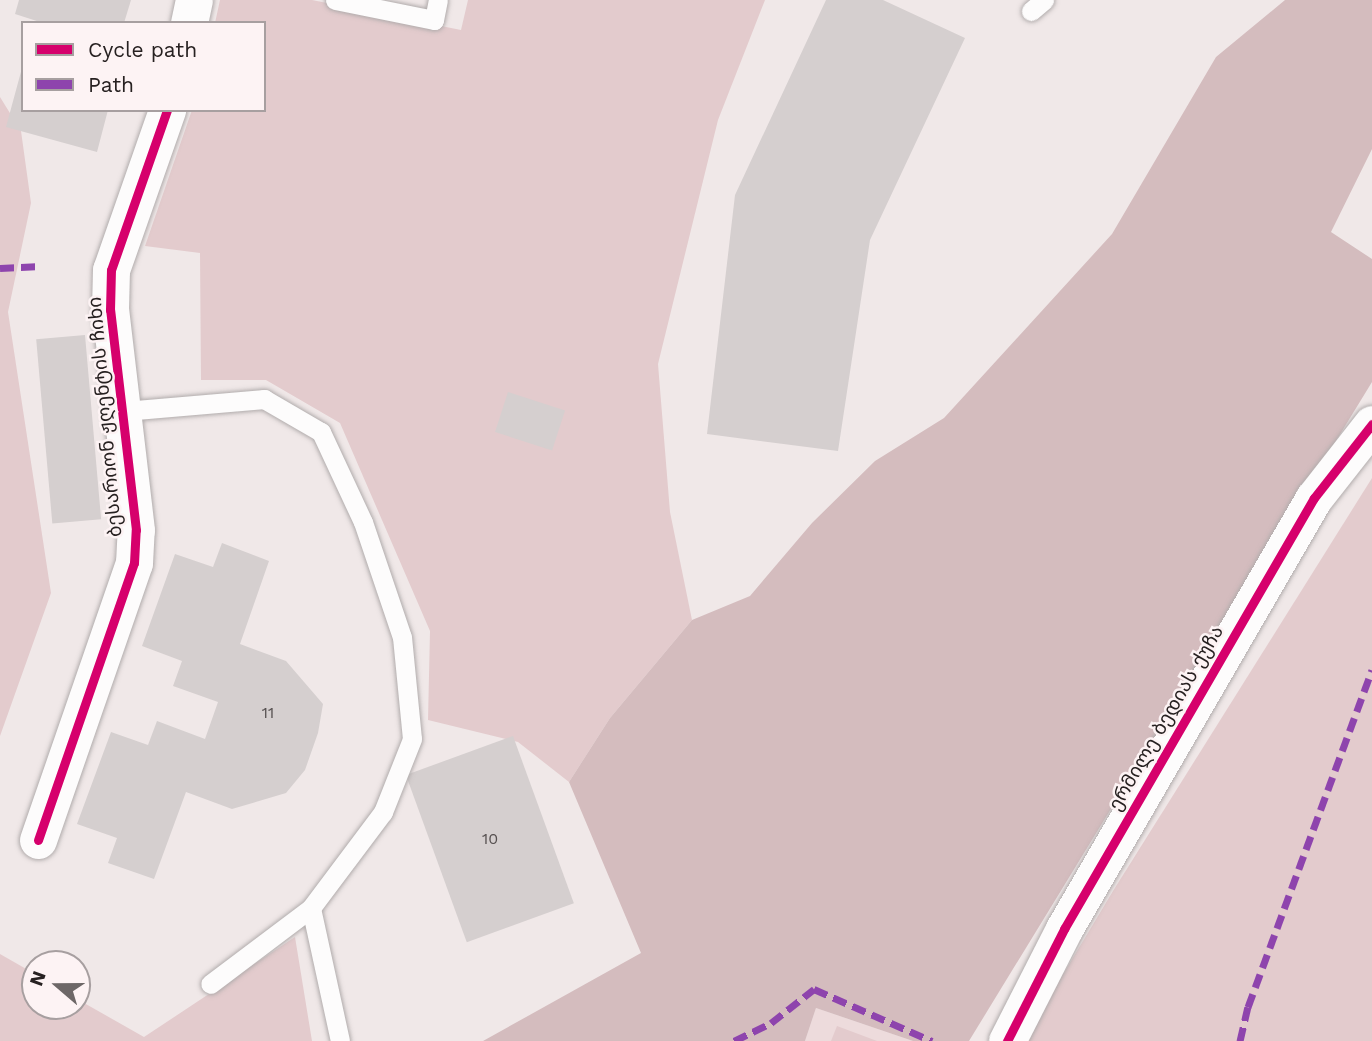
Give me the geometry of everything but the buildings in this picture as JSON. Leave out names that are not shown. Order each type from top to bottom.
[{"type":"street","points":[[189,21],[194,0]]},
{"type":"street","name":"ბესარიონ ჟღენტის ჩიხი","points":[[38,840],[134,563],[136,530],[110,310],[111,270],[166,112]]},
{"type":"street","name":"ერმილე ბედიას ქუჩა","points":[[1007,1041],[1071,917],[1314,498],[1372,424]]},
{"type":"lane","points":[[335,0],[434,20],[438,0]]},
{"type":"lane","points":[[124,411],[264,398],[321,432],[363,522],[402,637],[412,739],[383,812],[311,908],[210,984]]},
{"type":"lane","points":[[311,908],[340,1041]]},
{"type":"shaded area","points":[[220,0],[312,0],[461,30],[468,0],[765,0],[718,120],[658,364],[670,512],[692,620],[610,718],[569,782],[518,742],[428,720],[430,631],[340,423],[266,380],[201,380],[200,253],[145,246],[191,112],[266,112],[266,21],[215,21]]},
{"type":"shaded area","points":[[1285,0],[1372,0],[1372,149],[1331,232],[1372,259],[1372,382],[969,1041],[913,1041],[816,1008],[805,1041],[483,1041],[641,953],[569,782],[610,718],[692,620],[750,596],[812,523],[875,461],[944,418],[1112,234],[1216,57]]},
{"type":"shaded area","points":[[0,97],[21,131],[31,203],[8,312],[51,593],[0,736]]},
{"type":"shaded area","points":[[1372,478],[1372,1041],[1023,1041],[1113,891]]},
{"type":"shaded area","points":[[295,937],[312,1041],[0,1041],[0,954],[21,966],[21,1020],[91,1020],[91,1007],[144,1037]]},
{"type":"shaded area","points":[[816,1008],[913,1041],[805,1041]]},
{"type":"shaded area","points":[[837,1026],[877,1041],[831,1041]]},
{"type":"marked path","points":[[0,268],[41,266]]},
{"type":"marked path","points":[[1240,1041],[1248,1007],[1372,670]]},
{"type":"marked path","points":[[734,1041],[771,1023],[814,989],[932,1041]]},
{"type":"cycle path","points":[[38,840],[134,563],[136,530],[110,310],[111,270],[166,112]]},
{"type":"cycle path","points":[[1007,1041],[1064,929],[1314,498],[1372,424]]}]
